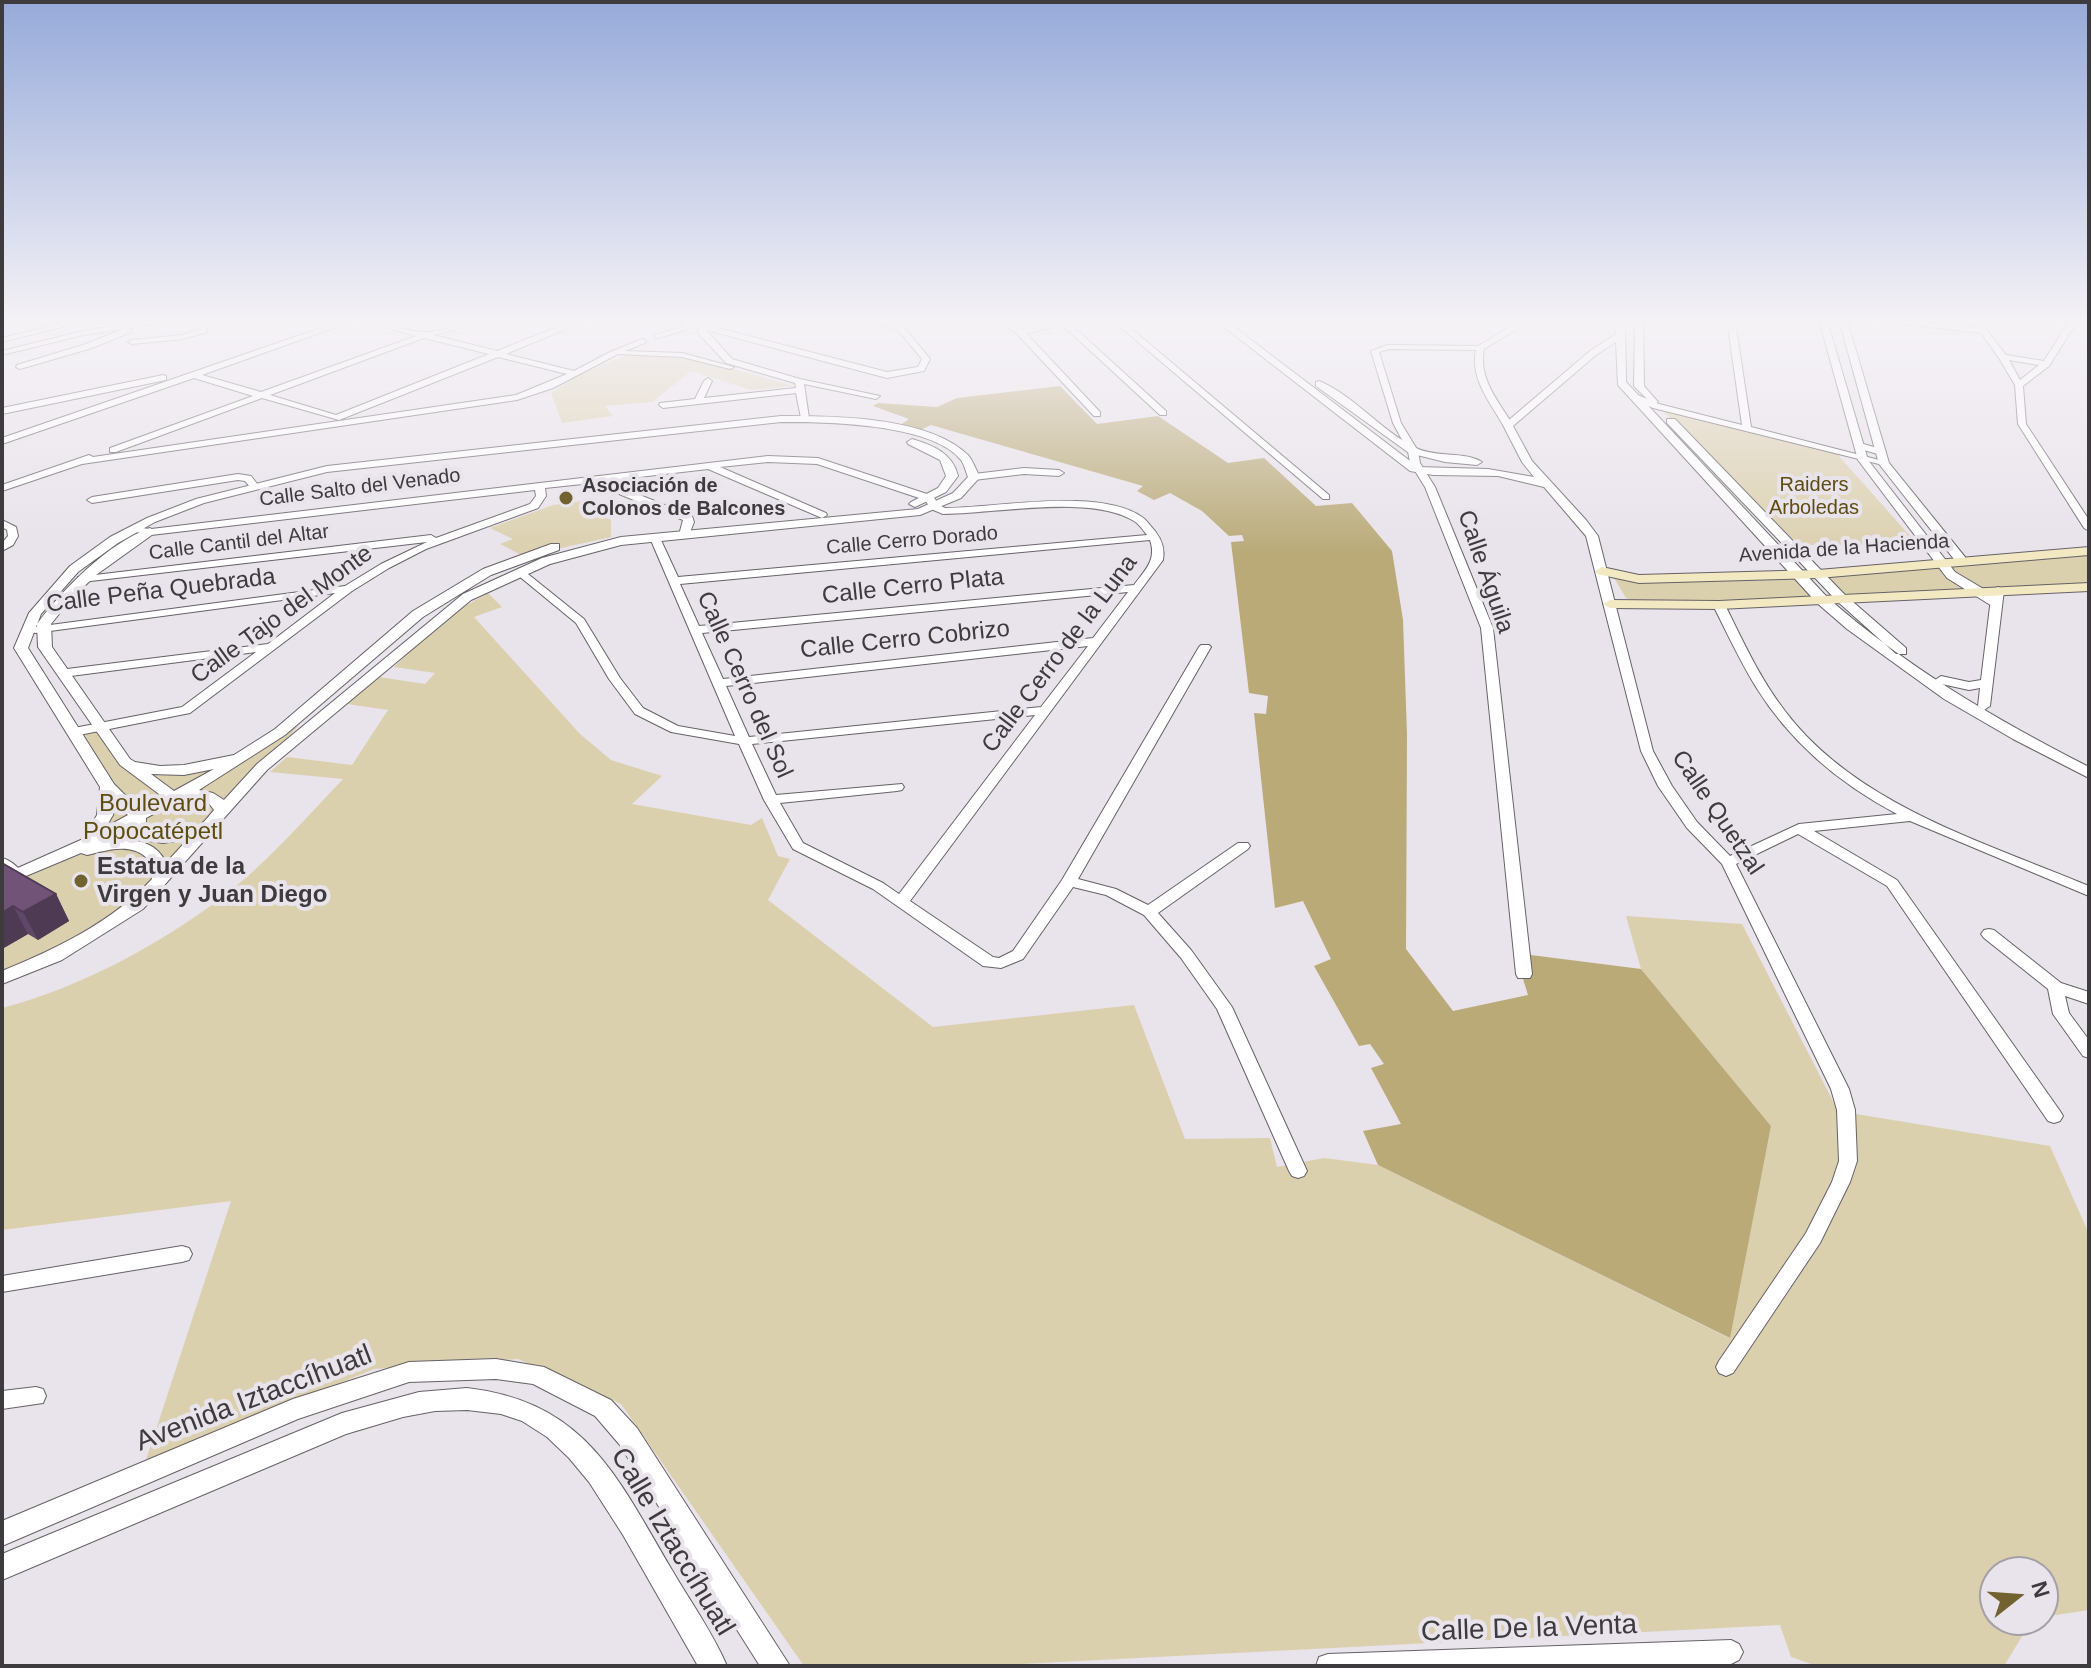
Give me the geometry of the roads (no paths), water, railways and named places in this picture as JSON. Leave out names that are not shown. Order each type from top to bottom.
[{"type":"main road","name":"Avenida de la Hacienda","points":[[1602,571],[1639,579],[1799,575],[2089,551]]},
{"type":"main road","name":"Avenida de la Hacienda","points":[[1610,606],[1719,605],[1975,591],[1998,597],[2089,587]]},
{"type":"street","points":[[2,411],[69,398]]},
{"type":"street","points":[[2,441],[124,398]]},
{"type":"street","points":[[2,488],[254,398]]},
{"type":"street","points":[[276,398],[336,418]]},
{"type":"street","points":[[309,427],[386,398]]},
{"type":"street","points":[[83,461],[511,398]]},
{"type":"street","points":[[663,405],[719,398]]},
{"type":"street","points":[[802,398],[805,418]]},
{"type":"street","points":[[1081,398],[1097,414]]},
{"type":"street","points":[[1146,398],[1163,413]]},
{"type":"street","points":[[1208,398],[1326,497]]},
{"type":"street","points":[[1320,398],[1396,456],[1421,471],[1505,473],[1549,485]]},
{"type":"street","points":[[1340,398],[1413,451],[1445,459],[1527,462]]},
{"type":"street","name":"Calle Águila","points":[[1389,398],[1397,423],[1413,451],[1415,463],[1463,563],[1487,628],[1524,974]]},
{"type":"street","points":[[1493,398],[1508,425],[1540,398]]},
{"type":"street","points":[[1641,398],[1822,600],[1853,628],[1914,673],[2009,733],[2089,773]]},
{"type":"street","points":[[1644,398],[1656,406],[1841,598],[1900,650],[1941,680],[2026,732],[2089,763]]},
{"type":"street","points":[[1742,398],[1747,430]]},
{"type":"street","points":[[1846,398],[1863,460],[1951,575],[1975,591]]},
{"type":"street","points":[[1865,398],[1882,458],[1961,560]]},
{"type":"street","points":[[2020,398],[2022,424],[2089,528]]},
{"type":"street","points":[[1656,406],[1863,460],[1882,458]]},
{"type":"street","points":[[2,862],[10,878],[66,855],[138,817],[173,797],[252,752],[418,614],[487,572],[583,539],[900,516],[932,502],[952,476],[950,465],[933,451],[887,435],[805,418],[277,486],[232,498],[151,532],[82,579],[66,594],[44,624],[45,647],[125,762],[173,797],[205,795],[216,800],[222,810]]},
{"type":"street","points":[[138,817],[108,787],[21,648],[35,613],[74,569],[135,529],[200,501],[253,485],[327,469],[746,425],[818,423],[882,426],[944,442],[968,458],[974,477]]},
{"type":"street","name":"Calle Quetzal","points":[[1508,425],[1527,462],[1592,536],[1647,751],[1665,786],[1692,825],[1728,862],[1840,1089],[1846,1110],[1848,1161],[1841,1182],[1813,1238],[1726,1367]]},
{"type":"street","points":[[1860,446],[1882,458]]},
{"type":"street","name":"Calle Cerro de la Luna","points":[[706,465],[768,459],[818,461],[958,512],[1097,505],[1129,515],[1150,529],[1154,537],[1160,553],[1158,560],[901,902]]},
{"type":"street","points":[[706,465],[822,515]]},
{"type":"street","name":"Calle Salto del Venado","points":[[135,529],[151,532],[706,465]]},
{"type":"street","points":[[2,978],[56,956],[137,905],[262,767],[467,597],[519,572],[623,536],[655,538],[684,531],[884,511],[954,498],[974,477],[1024,471],[1059,473]]},
{"type":"street","points":[[92,500],[238,477],[248,478],[253,485]]},
{"type":"street","points":[[590,478],[682,514],[689,522],[684,531]]},
{"type":"street","name":"Calle Tajo del Monte","points":[[74,732],[186,710],[348,589],[422,547],[534,506],[539,501],[539,485]]},
{"type":"street","points":[[2,523],[12,529],[14,536],[12,542],[2,548]]},
{"type":"street","name":"Calle Cantil del Altar","points":[[82,579],[448,536]]},
{"type":"street","name":"Calle Cerro Dorado","points":[[673,581],[1154,537]]},
{"type":"street","name":"Calle Cerro del Sol","points":[[655,538],[771,800],[798,846],[872,883],[901,902]]},
{"type":"street","points":[[519,572],[580,621],[615,679],[639,711],[675,729],[744,741],[1045,710]]},
{"type":"street","name":"Calle Cerro Plata","points":[[695,630],[1136,588]]},
{"type":"street","name":"Calle Peña Quebrada","points":[[28,630],[348,589]]},
{"type":"street","points":[[1984,706],[1998,597]]},
{"type":"street","points":[[1719,605],[1770,700],[1797,733],[1840,770],[1889,806],[2089,891]]},
{"type":"street","name":"Calle Cerro Cobrizo","points":[[718,683],[1097,641]]},
{"type":"street","points":[[63,673],[268,647]]},
{"type":"street","points":[[901,902],[980,958],[1001,963],[1018,955],[1069,881],[1205,647]]},
{"type":"street","points":[[1941,680],[1969,686],[1987,683]]},
{"type":"street","points":[[125,762],[151,771],[166,771],[212,764],[252,752]]},
{"type":"street","points":[[89,842],[105,815],[108,787]]},
{"type":"street","points":[[771,800],[897,787]]},
{"type":"street","points":[[138,817],[136,824],[140,833],[152,839],[179,837],[206,828]]},
{"type":"street","points":[[1728,862],[1799,828],[1912,817]]},
{"type":"street","points":[[1799,828],[1892,883],[2054,1116]]},
{"type":"street","points":[[66,855],[101,846],[141,847],[156,856],[160,881]]},
{"type":"street","points":[[1149,912],[1243,846]]},
{"type":"street","points":[[1069,881],[1111,892],[1149,912],[1186,954],[1224,1007],[1298,1171]]},
{"type":"street","points":[[1989,934],[2055,987],[2089,998]]},
{"type":"street","points":[[2055,987],[2061,1014],[2089,1052]]},
{"type":"street","points":[[2,1284],[182,1254]]},
{"type":"street","name":"Avenida Iztaccíhuatl","points":[[2,1534],[293,1410],[409,1372],[496,1369],[536,1374],[603,1408],[628,1436],[776,1666]]},
{"type":"street","points":[[2,1400],[36,1396]]},
{"type":"street","name":"Calle Iztaccíhuatl","points":[[2,1567],[342,1424],[397,1407],[470,1399],[506,1405],[538,1418],[575,1445],[604,1478],[713,1666]]},
{"type":"street","name":"Calle De la Venta","points":[[1328,1666],[1731,1652]]},
{"type":"place","name":"Asociación de Colonos de Balcones","points":[[566,498]]},
{"type":"place","name":"Estatua de la Virgen y Juan Diego","points":[[81,881]]},
{"type":"park label","name":"Raiders Arboledas","points":[[1814,496]]},
{"type":"park label","name":"Boulevard Popocatépetl","points":[[153,818]]}]
